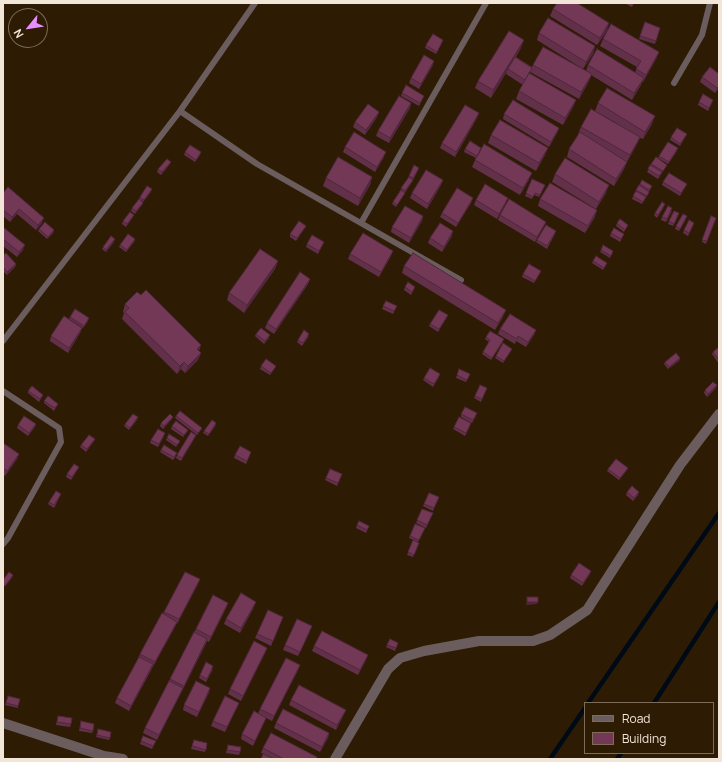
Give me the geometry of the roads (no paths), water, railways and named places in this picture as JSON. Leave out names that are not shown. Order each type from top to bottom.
[{"type":"street","points":[[335,759],[388,669],[400,658],[424,650],[479,641],[532,641],[550,635],[587,610],[680,465],[719,414]]},
{"type":"street","points":[[3,723],[104,756],[123,759]]},
{"type":"lane","points":[[3,341],[180,111],[255,3]]},
{"type":"lane","points":[[360,223],[486,3]]},
{"type":"lane","points":[[674,83],[702,35],[710,3]]},
{"type":"lane","points":[[180,111],[257,164],[461,280]]},
{"type":"lane","points":[[3,392],[59,428],[61,442],[8,538],[3,544]]},
{"type":"waterway","points":[[589,702],[719,513]]},
{"type":"waterway","points":[[655,702],[719,602]]},
{"type":"waterway","points":[[550,759],[584,709]]},
{"type":"waterway","points":[[617,759],[620,754]]}]
